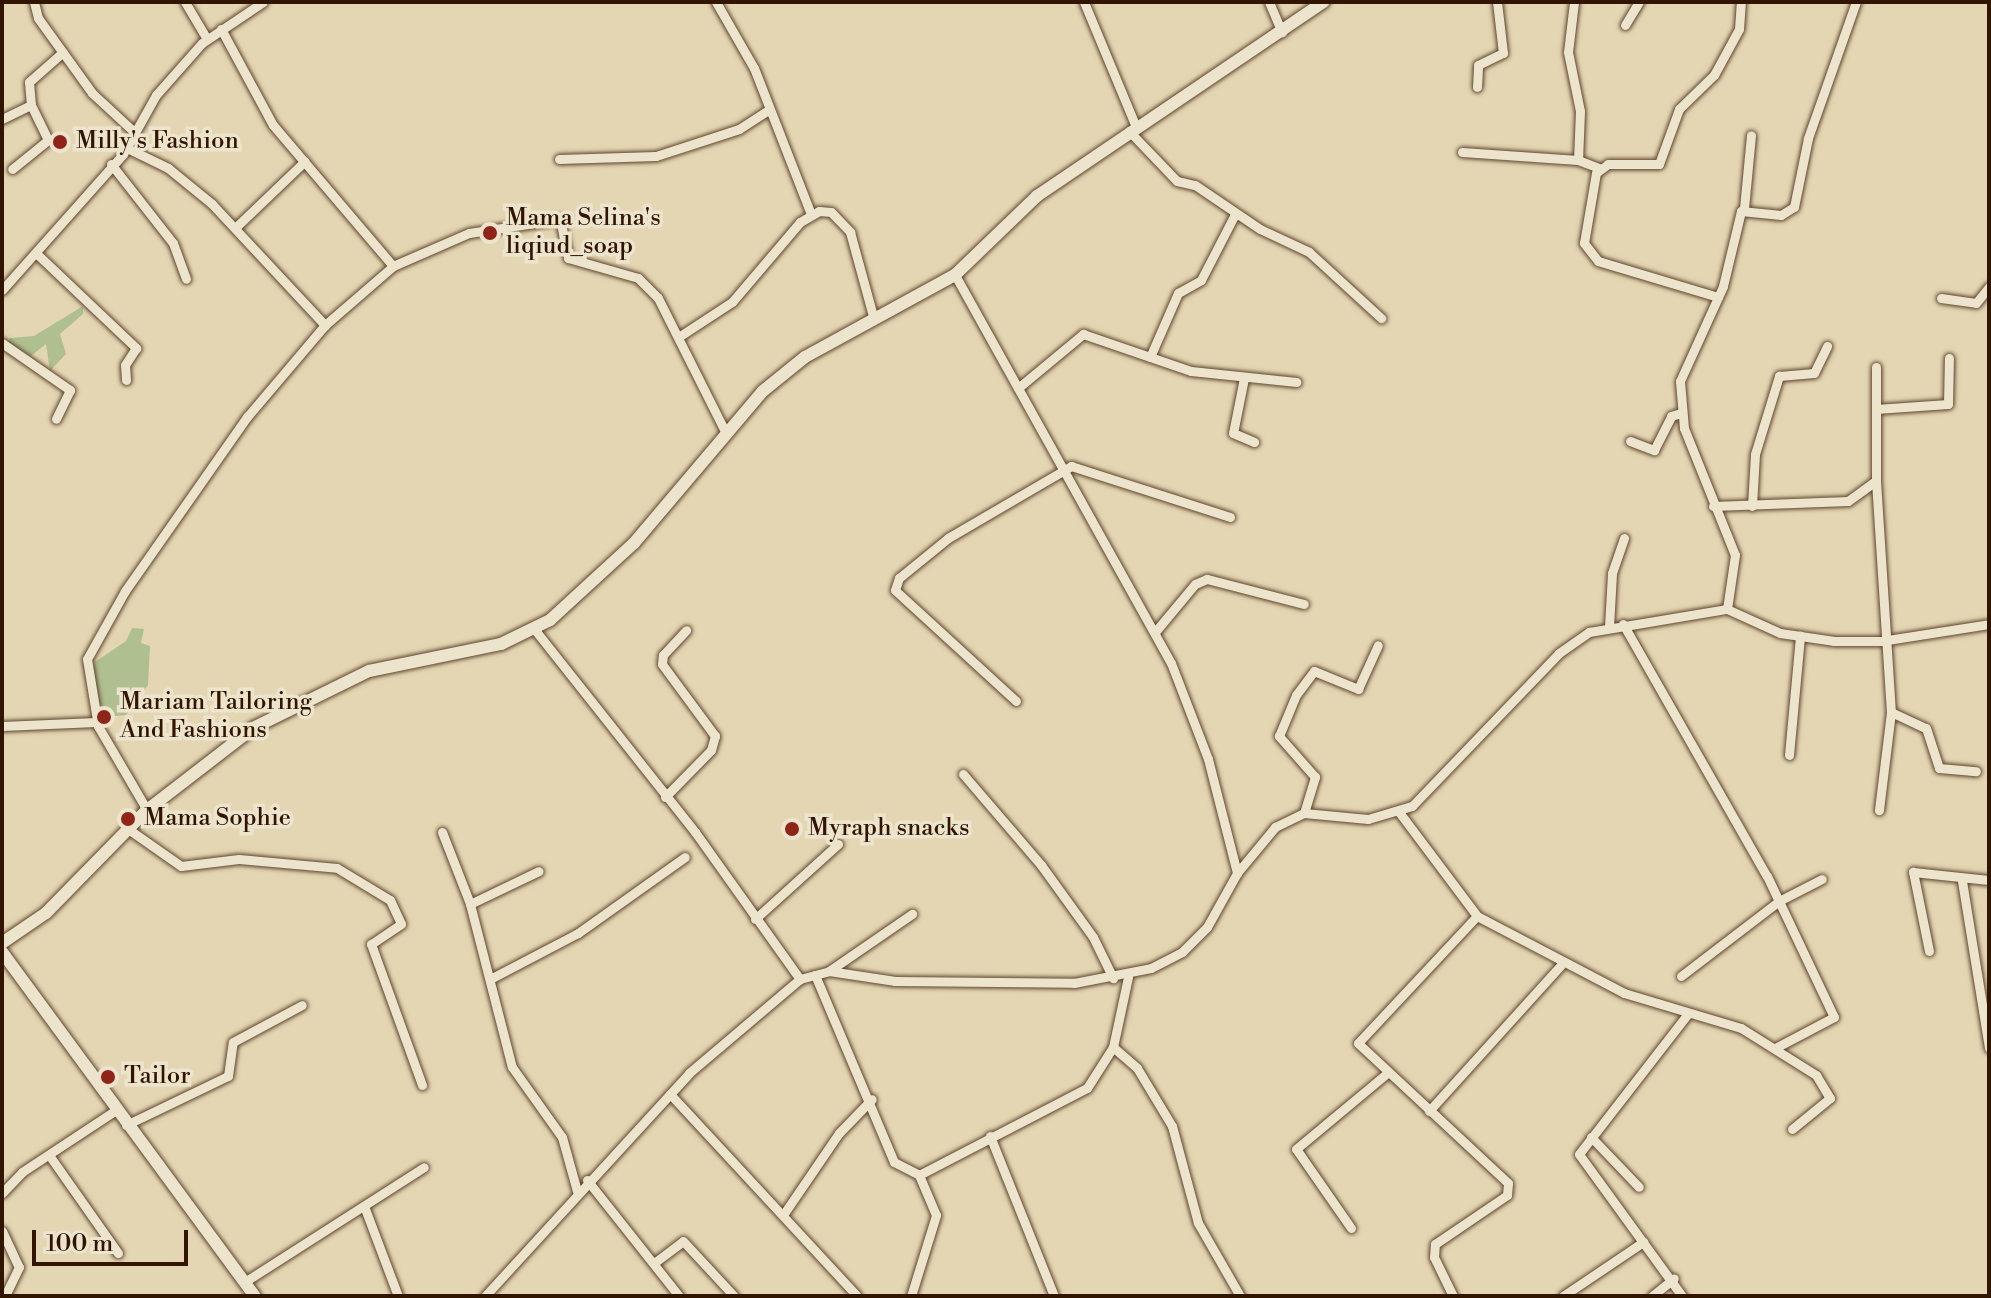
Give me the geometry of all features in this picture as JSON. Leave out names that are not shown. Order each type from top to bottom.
[{"type":"street","points":[[34,2],[38,18],[92,93],[131,129]]},
{"type":"street","points":[[185,2],[207,39]]},
{"type":"street","points":[[2,290],[37,254],[127,148],[131,129],[207,39],[263,2]]},
{"type":"street","points":[[716,2],[754,68],[811,214]]},
{"type":"street","points":[[1084,2],[1132,129],[1177,181],[1195,185],[1235,214],[1309,252],[1381,318]]},
{"type":"street","points":[[1269,2],[1282,32]]},
{"type":"street","points":[[2,943],[46,913],[131,831],[147,810],[253,728],[327,687],[388,666],[501,644],[535,630],[634,543],[763,391],[805,357],[955,275],[1037,196],[1324,2]]},
{"type":"street","points":[[1477,87],[1478,65],[1503,53],[1497,2]]},
{"type":"street","points":[[1574,2],[1568,52],[1580,111],[1578,160]]},
{"type":"street","points":[[1625,25],[1639,2]]},
{"type":"street","points":[[1462,152],[1578,160],[1599,168],[1659,164],[1679,109],[1714,75],[1739,29],[1741,2]]},
{"type":"street","points":[[1744,208],[1781,215],[1794,207],[1808,138],[1856,2]]},
{"type":"street","points":[[221,29],[273,125],[393,266]]},
{"type":"street","points":[[12,169],[48,142],[31,105],[29,82],[63,52]]},
{"type":"street","points":[[2,119],[31,105]]},
{"type":"street","points":[[559,159],[656,156],[739,129],[768,110]]},
{"type":"street","points":[[1727,609],[1735,555],[1713,506],[1681,413],[1684,364],[1718,297],[1744,208],[1751,135]]},
{"type":"street","points":[[127,148],[168,168],[236,227],[325,325]]},
{"type":"street","points":[[236,227],[305,161]]},
{"type":"street","points":[[111,164],[173,243],[186,279]]},
{"type":"street","points":[[1599,168],[1584,243],[1591,257],[1718,297]]},
{"type":"street","points":[[680,336],[732,302],[811,214],[831,212],[850,232],[874,320]]},
{"type":"street","points":[[1150,357],[1178,293],[1201,280],[1235,214]]},
{"type":"street","points":[[147,810],[96,722],[85,676],[96,639],[204,476],[325,325],[393,266],[469,233],[560,219],[568,258],[638,278],[680,336],[726,433]]},
{"type":"street","points":[[37,254],[136,348],[125,365],[126,380]]},
{"type":"street","points":[[955,275],[1155,632],[1208,759],[1237,873]]},
{"type":"street","points":[[1941,298],[1976,303],[1989,287]]},
{"type":"street","points":[[1018,388],[1080,335],[1191,371],[1296,382]]},
{"type":"street","points":[[2,343],[70,390],[56,419]]},
{"type":"street","points":[[1752,506],[1755,454],[1779,376],[1814,373],[1827,346]]},
{"type":"street","points":[[1876,409],[1948,404],[1949,358]]},
{"type":"street","points":[[1876,367],[1876,481],[1887,581],[1885,641],[1891,712],[1879,810]]},
{"type":"street","points":[[1244,378],[1233,433],[1254,442]]},
{"type":"street","points":[[1630,441],[1654,450],[1671,416],[1681,413]]},
{"type":"street","points":[[1016,701],[895,583],[948,538],[1073,465],[1230,517]]},
{"type":"street","points":[[1713,506],[1848,501],[1876,481]]},
{"type":"street","points":[[1609,627],[1612,573],[1624,538]]},
{"type":"street","points":[[1155,632],[1195,584],[1207,579],[1304,604]]},
{"type":"street","points":[[829,971],[895,981],[1128,977],[1192,943],[1219,910],[1237,873],[1275,827],[1304,813],[1368,819],[1399,812],[1425,795],[1568,644],[1609,627],[1727,609],[1800,636],[1885,641],[1989,624]]},
{"type":"street","points":[[1623,624],[1779,901],[1835,1020],[1775,1048]]},
{"type":"street","points":[[535,630],[665,797],[800,979]]},
{"type":"street","points":[[665,797],[711,750],[715,736],[662,664],[686,630]]},
{"type":"street","points":[[1789,755],[1800,636]]},
{"type":"street","points":[[1304,813],[1315,777],[1279,736],[1299,688],[1314,671],[1358,689],[1378,645]]},
{"type":"street","points":[[1891,712],[1926,728],[1939,768],[1976,771]]},
{"type":"street","points":[[2,726],[96,722]]},
{"type":"street","points":[[963,774],[1048,875],[1113,978]]},
{"type":"street","points":[[1399,812],[1477,916],[1561,965],[1687,1015],[1741,1028],[1816,1075],[1830,1098],[1792,1129]]},
{"type":"street","points":[[131,831],[181,866],[239,859],[317,865],[346,871],[390,900],[401,924],[371,944],[422,1085]]},
{"type":"street","points":[[442,832],[470,904],[512,1067],[562,1137],[577,1191]]},
{"type":"street","points":[[755,919],[838,844]]},
{"type":"street","points":[[490,979],[578,933],[685,857]]},
{"type":"street","points":[[470,904],[539,871]]},
{"type":"street","points":[[1929,951],[1913,872],[1962,881],[1989,880]]},
{"type":"street","points":[[1681,976],[1779,901],[1822,879]]},
{"type":"street","points":[[1962,881],[1989,1048]]},
{"type":"street","points":[[485,1296],[496,1292],[587,1180],[625,1150],[670,1094],[758,1009],[800,979],[829,971],[912,914]]},
{"type":"street","points":[[1453,1296],[1434,1257],[1435,1244],[1507,1195],[1510,1187],[1361,1050],[1360,1039],[1477,916]]},
{"type":"street","points":[[2,952],[126,1125],[255,1296]]},
{"type":"street","points":[[1429,1111],[1561,965]]},
{"type":"street","points":[[815,975],[872,1099],[894,1162],[919,1175],[936,1215],[911,1296]]},
{"type":"street","points":[[919,1175],[1087,1088],[1113,1047],[1128,977]]},
{"type":"street","points":[[126,1125],[228,1076],[233,1042],[302,1005]]},
{"type":"street","points":[[1682,1296],[1674,1278],[1580,1161],[1591,1137],[1687,1015]]},
{"type":"street","points":[[1113,1047],[1137,1068],[1172,1126],[1198,1223],[1240,1296]]},
{"type":"street","points":[[1351,1228],[1296,1149],[1386,1074]]},
{"type":"street","points":[[670,1094],[857,1296]]},
{"type":"street","points":[[783,1215],[839,1133],[872,1099]]},
{"type":"street","points":[[2,1193],[49,1155],[116,1110]]},
{"type":"street","points":[[990,1136],[1054,1296]]},
{"type":"street","points":[[1591,1137],[1639,1187]]},
{"type":"street","points":[[49,1155],[118,1253]]},
{"type":"street","points":[[246,1281],[424,1167]]},
{"type":"street","points":[[587,1180],[679,1296]]},
{"type":"street","points":[[364,1206],[398,1296]]},
{"type":"street","points":[[2,1231],[19,1267],[5,1296]]},
{"type":"street","points":[[654,1263],[683,1241],[734,1296]]},
{"type":"street","points":[[1563,1296],[1643,1242]]},
{"type":"street","points":[[1652,1296],[1674,1278]]},
{"type":"green space","points":[[83,306],[83,314],[60,334],[66,354],[50,371],[46,344],[31,356],[6,346],[10,338],[34,336]]},
{"type":"green space","points":[[132,628],[144,629],[141,643],[150,646],[148,685],[126,715],[105,717],[90,677],[95,662],[126,641]]},
{"type":"place","name":"Milly's Fashion","points":[[60,142]]},
{"type":"place","name":"Mama Selina's liqiud_soap","points":[[490,233]]},
{"type":"place","name":"Mariam Tailoring And Fashions","points":[[104,717]]},
{"type":"place","name":"Mama Sophie","points":[[128,819]]},
{"type":"place","name":"Myraph snacks","points":[[792,829]]},
{"type":"place","name":"Tailor","points":[[108,1077]]}]
